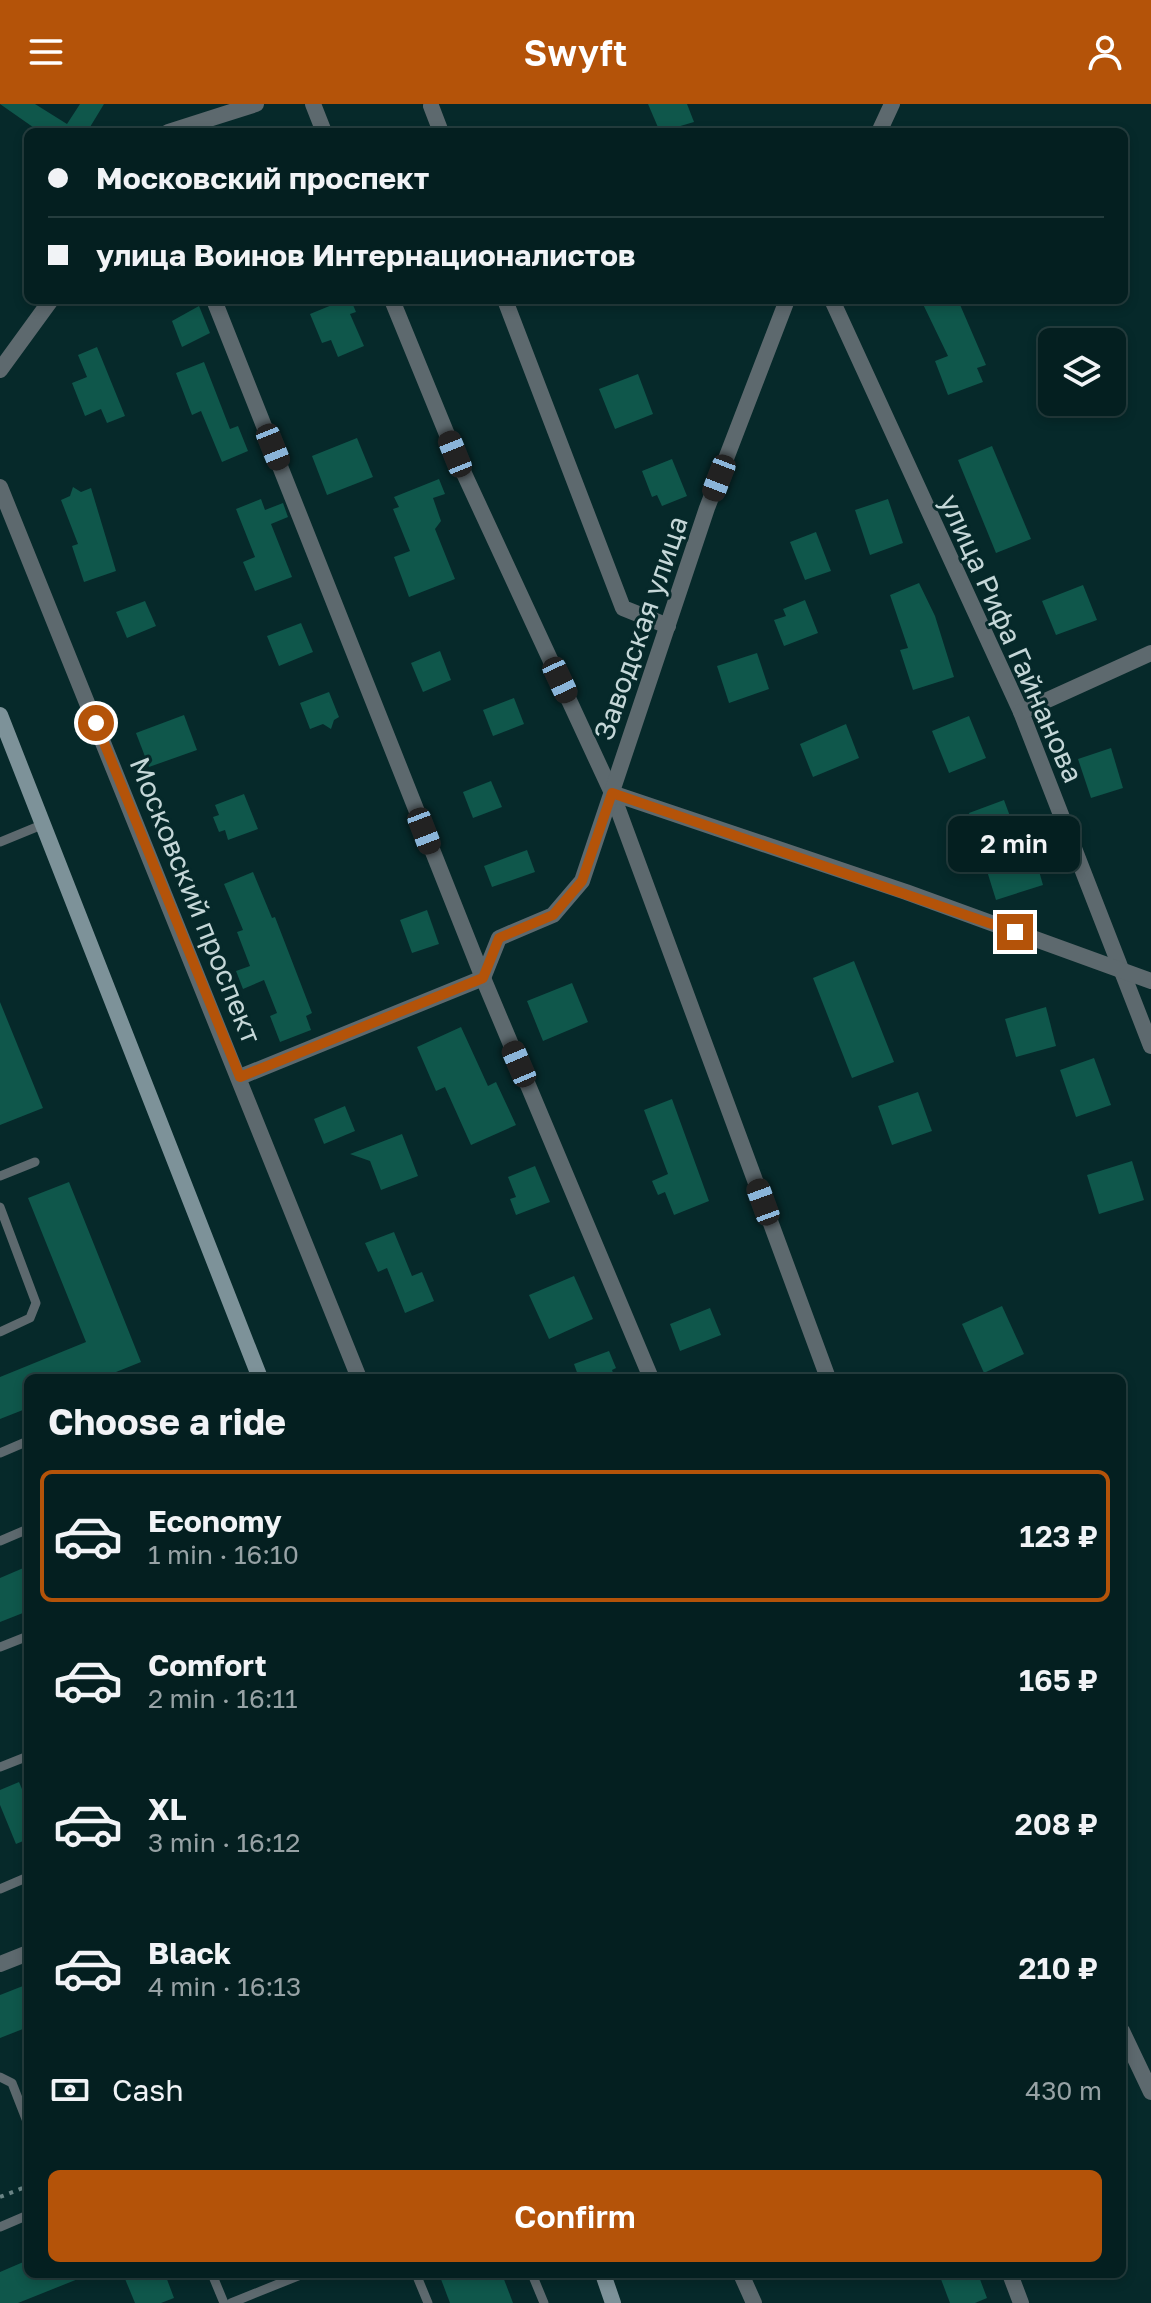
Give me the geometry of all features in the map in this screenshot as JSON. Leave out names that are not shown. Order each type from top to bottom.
[{"type":"main road","points":[[0,715],[258,1374]]},
{"type":"main road","points":[[604,2278],[613,2303]]},
{"type":"street","points":[[181,128],[256,104]]},
{"type":"street","points":[[313,104],[322,128]]},
{"type":"street","points":[[881,128],[892,104]]},
{"type":"street","points":[[431,106],[439,128]]},
{"type":"street","points":[[0,370],[48,304]]},
{"type":"street","points":[[216,304],[483,978],[649,1374]]},
{"type":"street","points":[[394,304],[455,454],[612,793],[827,1374]]},
{"type":"street","points":[[507,304],[623,608],[668,626]]},
{"type":"street","name":"Заводская улица","points":[[483,978],[499,938],[553,915],[582,881],[707,508],[785,304]]},
{"type":"street","name":"улица Рифа Гайнанова","points":[[834,304],[1021,712],[1151,1046]]},
{"type":"street","name":"Московский проспект","points":[[0,487],[357,1374]]},
{"type":"street","points":[[1021,712],[1151,653]]},
{"type":"street","points":[[612,793],[906,892],[1151,981]]},
{"type":"street","points":[[240,1077],[483,978]]},
{"type":"street","points":[[0,1964],[24,1955]]},
{"type":"street","points":[[1126,2039],[1151,2092]]},
{"type":"street","points":[[743,2278],[754,2303]]},
{"type":"street","points":[[1012,2278],[1021,2303]]},
{"type":"lane","points":[[0,842],[44,824]]},
{"type":"lane","points":[[0,1176],[35,1162]]},
{"type":"lane","points":[[0,1207],[36,1303],[30,1318],[0,1332]]},
{"type":"lane","points":[[0,1453],[24,1443]]},
{"type":"lane","points":[[0,1541],[24,1531]]},
{"type":"lane","points":[[0,1647],[24,1638]]},
{"type":"lane","points":[[0,1767],[24,1758]]},
{"type":"lane","points":[[0,1889],[24,1879]]},
{"type":"lane","points":[[0,2077],[12,2083],[24,2114]]},
{"type":"lane","points":[[0,2227],[24,2217]]},
{"type":"lane","points":[[214,2278],[224,2303]]},
{"type":"lane","points":[[231,2303],[293,2278]]},
{"type":"lane","points":[[418,2278],[428,2303]]},
{"type":"lane","points":[[534,2278],[544,2303]]},
{"type":"path","points":[[0,2197],[24,2188]]},
{"type":"building","points":[[0,104],[35,104],[67,124],[80,104],[104,104],[89,128],[34,128]]},
{"type":"building","points":[[648,104],[687,104],[694,122],[674,128],[658,128]]},
{"type":"building","points":[[334,304],[353,304],[356,312],[350,314],[364,346],[338,357],[331,340],[322,343],[310,314]]},
{"type":"building","points":[[923,304],[960,304],[986,365],[977,368],[983,382],[948,395],[935,361],[948,356]]},
{"type":"building","points":[[199,306],[210,333],[182,347],[172,321]]},
{"type":"building","points":[[97,347],[125,416],[107,423],[101,409],[85,416],[72,383],[87,377],[78,355]]},
{"type":"building","points":[[204,362],[230,429],[238,426],[248,451],[222,462],[201,411],[192,415],[176,373]]},
{"type":"building","points":[[638,374],[653,414],[615,429],[599,389]]},
{"type":"building","points":[[357,438],[373,477],[327,495],[312,456]]},
{"type":"building","points":[[992,446],[1031,539],[996,553],[958,460]]},
{"type":"building","points":[[672,459],[687,496],[662,506],[657,495],[652,497],[642,471]]},
{"type":"building","points":[[439,479],[445,494],[433,498],[441,521],[435,529],[455,579],[409,597],[394,557],[410,551],[393,509],[399,507],[394,497]]},
{"type":"building","points":[[73,487],[81,492],[91,488],[116,571],[84,582],[72,546],[78,544],[61,500],[70,496]]},
{"type":"building","points":[[261,499],[265,510],[283,503],[288,517],[271,524],[292,577],[255,591],[243,562],[255,557],[236,509]]},
{"type":"building","points":[[888,499],[903,543],[870,555],[855,510]]},
{"type":"building","points":[[816,532],[831,571],[805,580],[790,542]]},
{"type":"building","points":[[919,583],[935,616],[954,677],[913,690],[900,650],[908,648],[890,595]]},
{"type":"building","points":[[1083,585],[1097,620],[1056,635],[1042,601]]},
{"type":"building","points":[[805,600],[818,633],[784,646],[774,620],[786,616],[783,609]]},
{"type":"building","points":[[145,601],[156,626],[127,638],[116,612]]},
{"type":"building","points":[[301,623],[313,652],[279,666],[267,636]]},
{"type":"building","points":[[440,651],[451,680],[423,692],[411,663]]},
{"type":"building","points":[[757,653],[769,689],[729,703],[717,666]]},
{"type":"building","points":[[329,692],[339,717],[334,720],[331,729],[323,724],[310,729],[300,703]]},
{"type":"building","points":[[514,698],[524,724],[493,736],[483,710]]},
{"type":"building","points":[[184,715],[197,750],[149,767],[136,733]]},
{"type":"building","points":[[969,716],[986,758],[949,773],[932,731]]},
{"type":"building","points":[[846,724],[859,758],[813,777],[800,744]]},
{"type":"building","points":[[1111,748],[1123,788],[1091,798],[1078,759]]},
{"type":"building","points":[[491,781],[502,807],[473,818],[463,792]]},
{"type":"building","points":[[244,794],[258,829],[228,840],[225,830],[219,832],[213,817],[219,815],[215,805]]},
{"type":"building","points":[[1004,800],[1021,846],[1031,843],[1043,885],[996,900],[969,813]]},
{"type":"building","points":[[527,850],[535,872],[492,887],[484,866]]},
{"type":"building","points":[[253,872],[272,918],[275,917],[312,1013],[306,1016],[311,1030],[280,1042],[270,1016],[277,1013],[264,980],[243,989],[236,971],[250,966],[237,932],[243,930],[224,884]]},
{"type":"building","points":[[427,910],[439,944],[412,953],[400,920]]},
{"type":"building","points":[[854,961],[894,1062],[852,1078],[813,978]]},
{"type":"building","points":[[572,983],[588,1022],[543,1041],[527,1001]]},
{"type":"building","points":[[0,1002],[43,1108],[0,1125]]},
{"type":"building","points":[[1046,1007],[1056,1046],[1016,1057],[1005,1019]]},
{"type":"building","points":[[461,1027],[488,1086],[496,1082],[516,1125],[471,1145],[445,1087],[436,1091],[417,1047]]},
{"type":"building","points":[[1094,1058],[1111,1105],[1076,1117],[1060,1070]]},
{"type":"building","points":[[918,1092],[932,1131],[892,1145],[878,1106]]},
{"type":"building","points":[[672,1099],[709,1201],[674,1215],[665,1192],[658,1195],[652,1181],[668,1174],[644,1110]]},
{"type":"building","points":[[345,1106],[355,1131],[324,1144],[314,1119]]},
{"type":"building","points":[[402,1134],[418,1176],[381,1190],[370,1161],[350,1154]]},
{"type":"building","points":[[1132,1161],[1144,1200],[1099,1214],[1087,1175]]},
{"type":"building","points":[[535,1166],[550,1202],[516,1215],[510,1199],[516,1197],[508,1177]]},
{"type":"building","points":[[69,1182],[141,1362],[111,1374],[24,1374],[24,1410],[0,1419],[0,1377],[86,1342],[28,1198]]},
{"type":"building","points":[[394,1232],[412,1276],[422,1272],[434,1301],[405,1313],[387,1268],[378,1272],[365,1243]]},
{"type":"building","points":[[574,1276],[593,1319],[549,1339],[529,1295]]},
{"type":"building","points":[[1002,1306],[1024,1354],[984,1373],[962,1324]]},
{"type":"building","points":[[710,1308],[721,1335],[680,1351],[670,1324]]},
{"type":"building","points":[[609,1351],[616,1368],[612,1370],[614,1374],[578,1374],[574,1364]]},
{"type":"building","points":[[24,1568],[24,1613],[0,1622],[0,1578]]},
{"type":"building","points":[[19,1782],[24,1794],[24,1841],[16,1844],[0,1805],[0,1790]]},
{"type":"building","points":[[24,1986],[24,2029],[0,2038],[0,1995]]},
{"type":"building","points":[[24,2262],[24,2278],[80,2278],[18,2303],[0,2303],[0,2272]]},
{"type":"building","points":[[125,2278],[166,2278],[174,2298],[161,2303],[135,2303]]},
{"type":"building","points":[[441,2278],[504,2278],[513,2303],[450,2303]]},
{"type":"building","points":[[941,2278],[980,2278],[987,2298],[975,2303],[950,2303]]},
{"type":"route","points":[[96,723],[240,1077],[483,978],[499,938],[553,915],[582,881],[612,793],[1015,932]]}]
